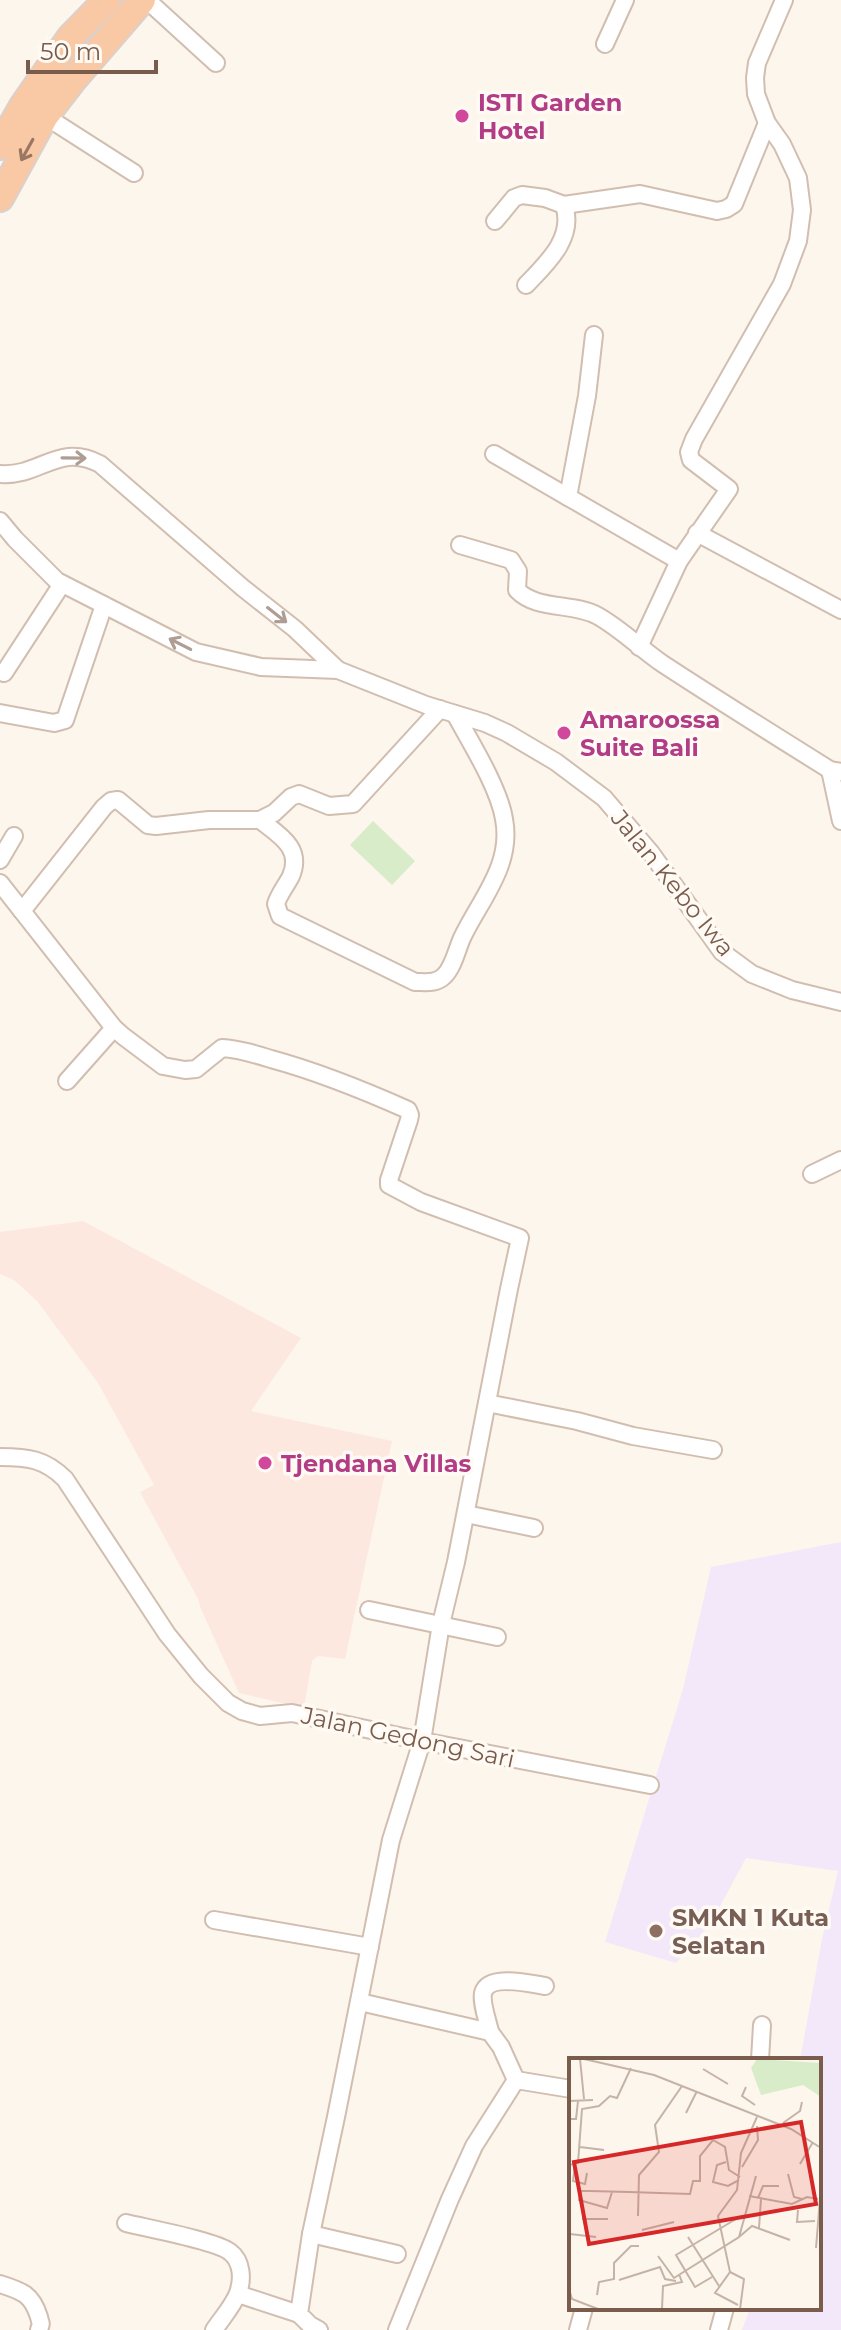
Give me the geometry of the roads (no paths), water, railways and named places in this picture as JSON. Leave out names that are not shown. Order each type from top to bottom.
[{"type":"highway","points":[[0,146],[23,106],[70,38],[107,0]]},
{"type":"highway","points":[[0,198],[45,116],[144,0]]},
{"type":"street","points":[[144,0],[216,63]]},
{"type":"street","points":[[605,44],[625,0]]},
{"type":"street","points":[[639,647],[679,561],[729,489],[691,460],[689,452],[782,284],[798,241],[802,210],[798,178],[782,144],[767,123],[756,94],[755,78],[757,63],[784,0]]},
{"type":"street","points":[[45,116],[134,173]]},
{"type":"street","points":[[495,221],[514,198],[522,195],[545,198],[564,205],[640,194],[699,209],[726,209],[734,204],[767,123]]},
{"type":"street","points":[[526,285],[562,243],[567,215],[564,205]]},
{"type":"street","points":[[568,497],[587,396],[594,335]]},
{"type":"street","points":[[494,454],[679,561]]},
{"type":"street","name":"Jalan Kebo Iwa","points":[[0,474],[17,475],[65,456],[85,458],[100,464],[295,629],[338,670]]},
{"type":"street","name":"Jalan Kebo Iwa","points":[[0,521],[57,581],[196,652],[261,667],[338,670],[507,733],[556,762],[604,798],[651,853],[722,952],[752,974],[792,990],[841,1002]]},
{"type":"street","points":[[697,533],[841,610]]},
{"type":"street","points":[[460,545],[511,560],[518,571],[517,590],[522,595],[532,601],[583,610],[599,617],[722,703],[836,771],[841,821]]},
{"type":"street","points":[[4,673],[62,584]]},
{"type":"street","points":[[0,713],[54,723],[65,720],[104,605]]},
{"type":"street","points":[[22,911],[104,807],[115,799],[148,825],[156,826],[209,820],[260,820],[299,794],[329,806],[353,804],[448,712],[491,783],[504,819],[505,841],[500,869],[464,934],[447,974],[432,983],[415,982],[280,916],[276,904],[291,874],[295,855],[290,844],[260,820]]},
{"type":"street","points":[[0,860],[14,836]]},
{"type":"street","points":[[0,883],[114,1028],[163,1066],[196,1069],[222,1048],[233,1048],[351,1084],[408,1110],[410,1115],[389,1185],[421,1202],[520,1238],[466,1514],[441,1624],[422,1741],[391,1840],[311,2234],[299,2314]]},
{"type":"street","points":[[67,1081],[114,1028]]},
{"type":"street","points":[[812,1174],[841,1160]]},
{"type":"street","points":[[487,1403],[633,1436],[713,1450]]},
{"type":"street","name":"Jalan Gedong Sari","points":[[0,1457],[47,1464],[65,1479],[167,1634],[201,1676],[228,1703],[242,1711],[260,1716],[292,1713],[650,1785]]},
{"type":"street","points":[[466,1514],[534,1528]]},
{"type":"street","points":[[369,1610],[497,1637]]},
{"type":"street","points":[[214,1920],[370,1947]]},
{"type":"street","points":[[516,2080],[501,2047],[490,2032],[483,1996],[488,1986],[497,1982],[545,1986]]},
{"type":"street","points":[[360,2002],[490,2032]]},
{"type":"street","points":[[760,2058],[762,2025]]},
{"type":"street","points":[[516,2080],[569,2089]]},
{"type":"street","points":[[397,2330],[468,2158],[516,2080]]},
{"type":"street","points":[[126,2223],[229,2251],[241,2273],[238,2294],[214,2330]]},
{"type":"street","points":[[311,2234],[397,2254]]},
{"type":"street","points":[[0,2284],[25,2293],[37,2307],[45,2328]]},
{"type":"street","points":[[238,2294],[299,2314],[319,2330]]},
{"type":"street","points":[[578,2330],[583,2310]]},
{"type":"street","points":[[719,2330],[724,2310]]},
{"type":"place","name":"ISTI Garden Hotel","points":[[462,116]]},
{"type":"place","name":"Amaroossa Suite Bali","points":[[564,733]]},
{"type":"place","name":"Tjendana Villas","points":[[265,1463]]},
{"type":"place","name":"SMKN 1 Kuta Selatan","points":[[656,1931]]}]
